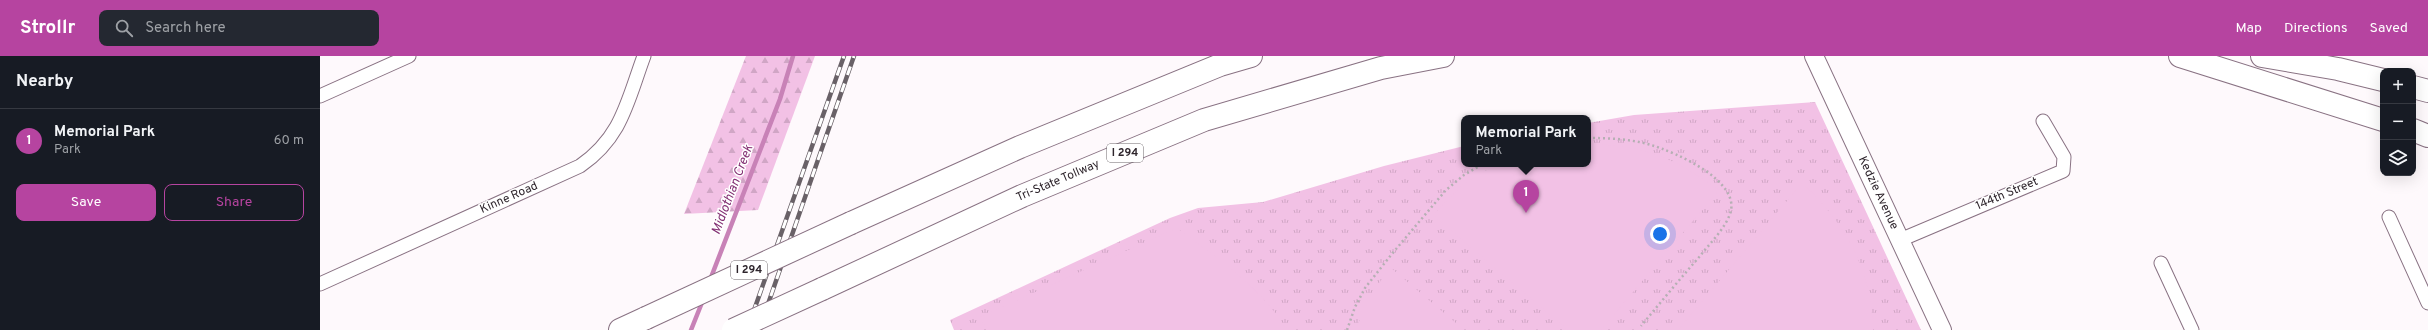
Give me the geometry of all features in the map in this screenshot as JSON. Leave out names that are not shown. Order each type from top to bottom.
[{"type":"highway","name":"I 294","points":[[620,330],[1020,147],[1220,66],[1251,56]]},
{"type":"highway","name":"Tri-State Tollway","points":[[733,330],[1022,196],[1204,120],[1381,68],[1443,56]]},
{"type":"highway","points":[[2180,56],[2380,119]]},
{"type":"highway","points":[[2262,56],[2338,69],[2380,79]]},
{"type":"highway","points":[[2416,89],[2428,91]]},
{"type":"highway","points":[[2416,131],[2428,136]]},
{"type":"main road","name":"Kedzie Avenue","points":[[1814,56],[1942,330]]},
{"type":"street","points":[[320,96],[409,56]]},
{"type":"street","name":"Kinne Road","points":[[320,284],[580,166],[591,158],[614,133],[644,56]]},
{"type":"street","name":"144th Street","points":[[1900,240],[2063,171],[2064,157],[2043,121]]},
{"type":"street","points":[[2389,217],[2428,303]]},
{"type":"street","points":[[2161,263],[2192,330]]},
{"type":"path","points":[[1591,138],[1615,138],[1652,145],[1707,171],[1722,184],[1729,199],[1731,213],[1718,233],[1641,326]]},
{"type":"path","points":[[1347,330],[1355,307],[1365,288],[1391,255],[1446,190],[1464,175],[1478,167]]},
{"type":"green space","points":[[746,56],[815,56],[758,210],[684,214]]},
{"type":"green space","points":[[1815,102],[1921,330],[954,330],[950,320],[1170,218],[1198,208],[1263,202],[1384,166],[1461,147],[1461,167],[1591,167],[1591,122],[1634,115]]},
{"type":"green space","points":[[1591,144],[1646,151],[1674,162],[1719,190],[1601,330],[1568,330],[1433,215],[1463,184],[1492,167],[1591,167]]},
{"type":"green space","points":[[1802,183],[1831,215],[1843,231],[1853,249],[1861,267],[1867,287],[1873,330],[1678,330]]},
{"type":"green space","points":[[1177,228],[1223,262],[1251,286],[1276,314],[1287,330],[987,330],[980,317]]},
{"type":"green space","points":[[1390,267],[1464,330],[1355,330],[1373,292]]},
{"type":"waterway","name":"Midlothian Creek","points":[[710,280],[780,99],[793,56]]},
{"type":"waterway","name":"Midlothian Creek","points":[[691,330],[703,300]]},
{"type":"railway","points":[[747,330],[844,56]]},
{"type":"railway","points":[[759,330],[854,56]]},
{"type":"place","name":"Memorial Park","points":[[1526,213]]}]
